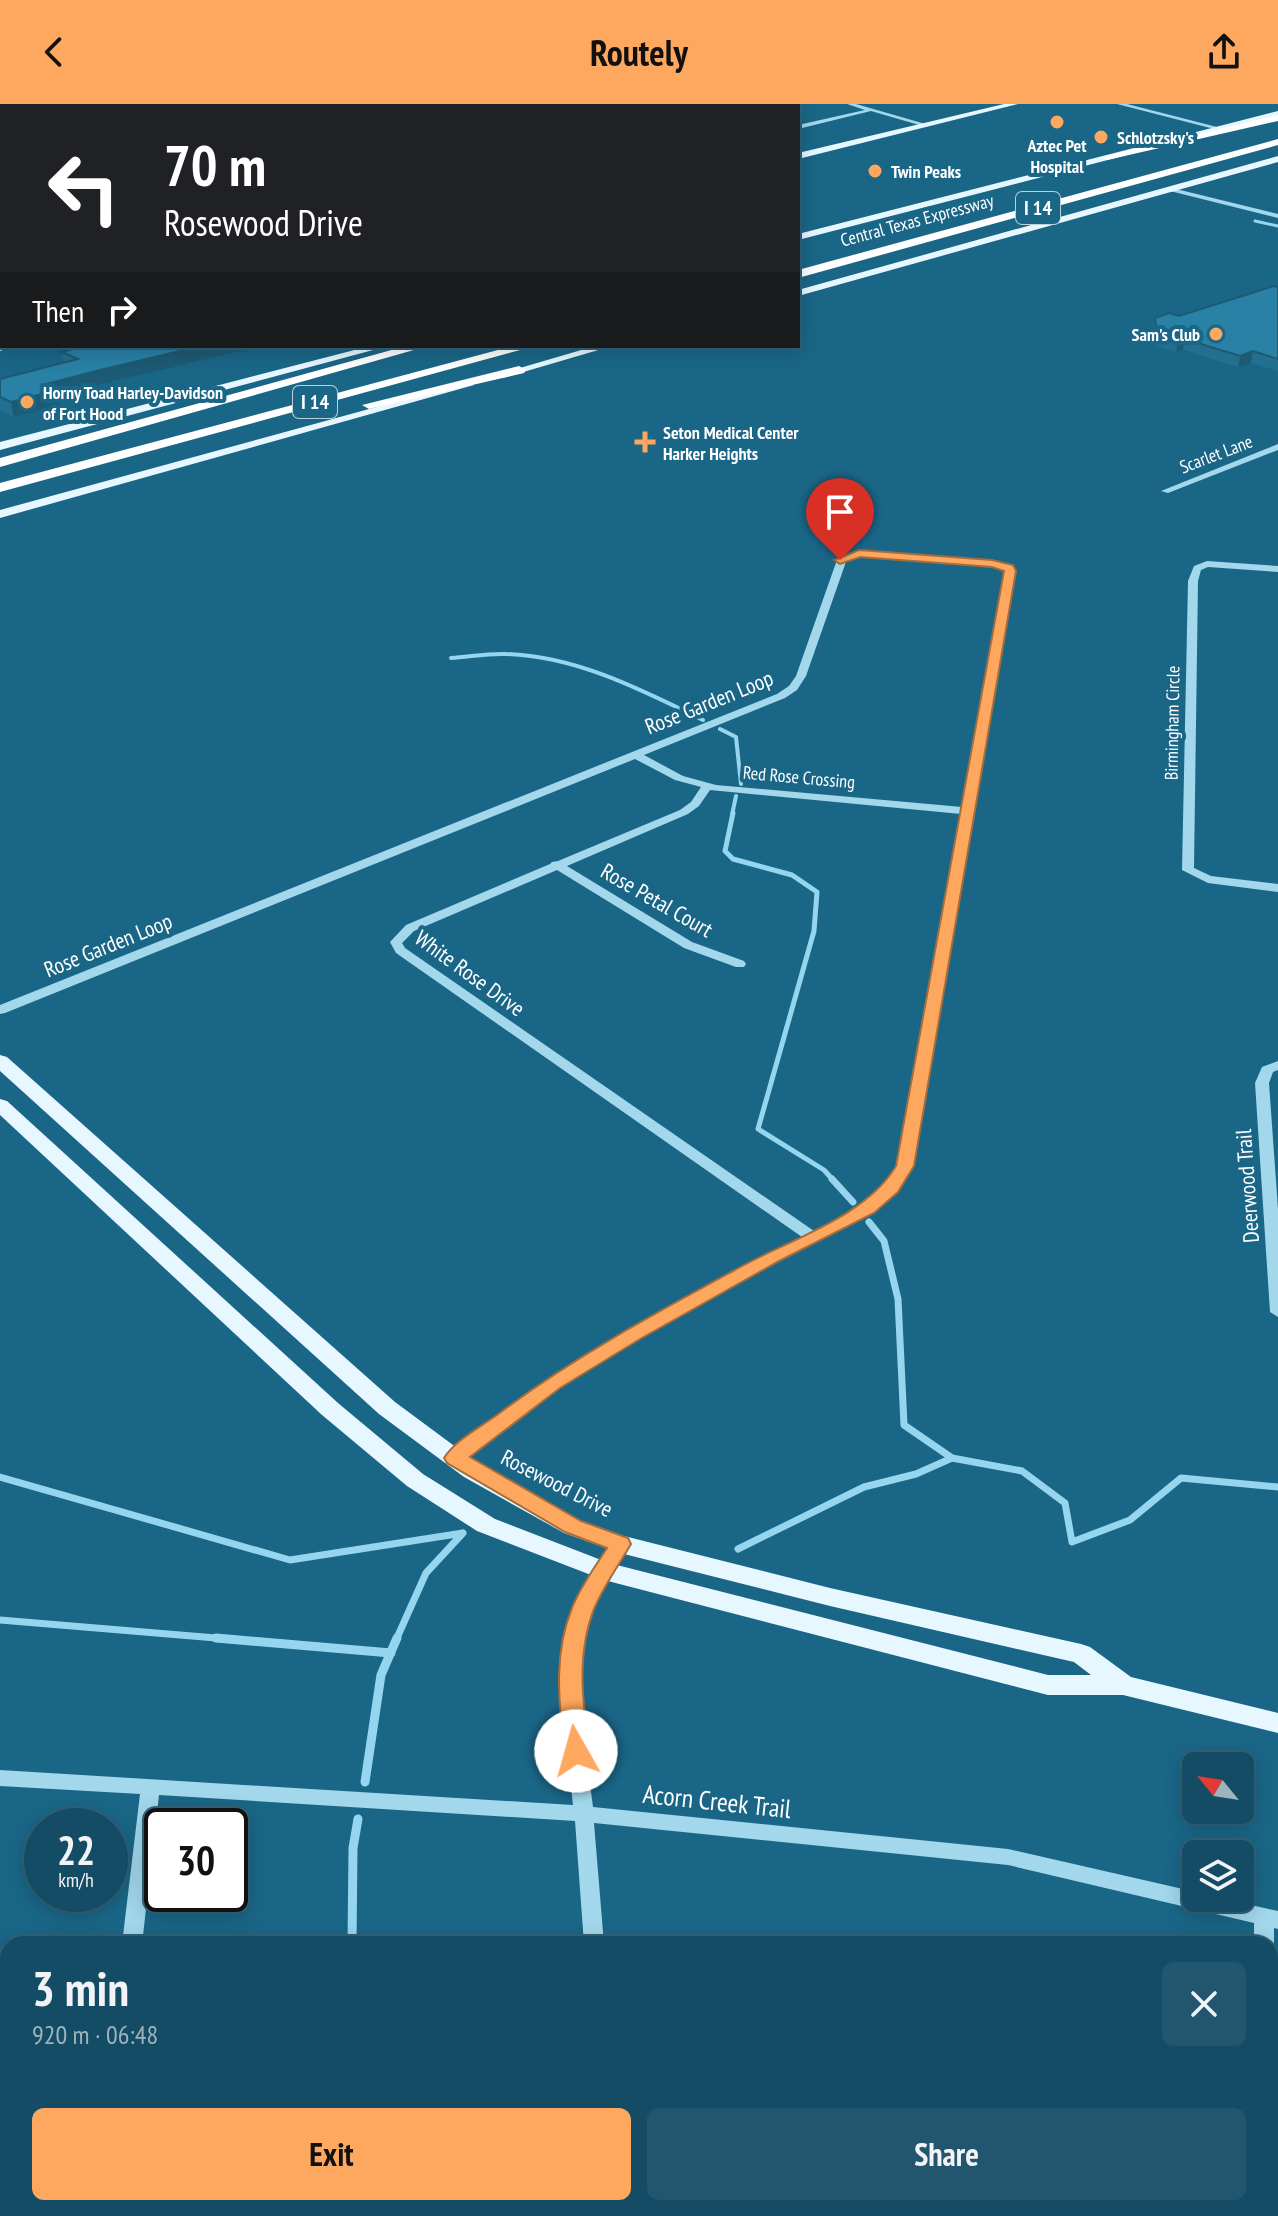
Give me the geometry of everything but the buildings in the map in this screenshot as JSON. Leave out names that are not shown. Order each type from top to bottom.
[{"type":"highway","points":[[1107,157],[1278,115]]},
{"type":"highway","points":[[1188,152],[1278,128]]},
{"type":"highway","name":"Central Texas Expressway","points":[[800,273],[1278,142]]},
{"type":"highway","points":[[0,463],[413,348]]},
{"type":"highway","name":"I 14","points":[[0,488],[521,348]]},
{"type":"highway","name":"I 14","points":[[0,472],[436,354]]},
{"type":"highway","points":[[0,488],[117,464],[519,370]]},
{"type":"main road","points":[[800,156],[1007,105]]},
{"type":"main road","points":[[800,236],[1278,115]]},
{"type":"main road","points":[[800,292],[1278,159]]},
{"type":"main road","points":[[0,446],[375,348]]},
{"type":"main road","points":[[0,514],[600,348]]},
{"type":"main road","name":"Rosewood Drive","points":[[0,1061],[387,1408],[455,1458],[573,1527],[620,1544],[830,1597],[1081,1654],[1123,1685]]},
{"type":"main road","name":"Rosewood Drive","points":[[0,1105],[330,1409],[415,1480],[486,1525],[604,1571],[1048,1685],[1123,1685],[1278,1723]]},
{"type":"street","points":[[850,104],[926,125]]},
{"type":"street","points":[[1120,104],[1218,128]]},
{"type":"street","points":[[1143,109],[1164,104]]},
{"type":"street","points":[[800,127],[871,110]]},
{"type":"street","points":[[1168,189],[1278,216]]},
{"type":"street","name":"Scarlet Lane","points":[[1165,491],[1278,447]]},
{"type":"street","name":"Rose Garden Loop","points":[[0,1010],[767,702],[793,688],[801,676],[843,557],[859,553],[992,563],[1009,568],[905,1166],[892,1188],[867,1209],[659,1319],[566,1375],[455,1458]]},
{"type":"street","name":"Birmingham Circle","points":[[1278,569],[1207,564],[1197,568],[1193,581],[1187,854],[1188,870],[1208,879],[1278,888]]},
{"type":"street","name":"Red Rose Crossing","points":[[634,754],[679,778],[707,786],[969,811]]},
{"type":"street","name":"White Rose Drive","points":[[707,786],[695,804],[684,812],[410,928],[396,942],[400,950],[812,1237]]},
{"type":"street","name":"Rose Petal Court","points":[[556,864],[688,945],[740,964]]},
{"type":"street","name":"Deerwood Trail","points":[[1278,1065],[1267,1070],[1262,1083],[1278,1312]]},
{"type":"street","points":[[593,1936],[584,1814],[569,1687],[573,1643],[583,1607],[620,1544]]},
{"type":"street","name":"Acorn Creek Trail","points":[[0,1778],[584,1814],[1008,1857],[1271,1918]]},
{"type":"street","points":[[133,1936],[150,1787]]},
{"type":"waterway","points":[[1255,221],[1278,226]]},
{"type":"waterway","points":[[451,658],[506,654],[558,661],[608,676],[703,720]]},
{"type":"waterway","points":[[720,729],[736,737],[741,784]]},
{"type":"waterway","points":[[732,815],[736,796]]},
{"type":"waterway","points":[[733,813],[725,851],[733,859],[792,875],[817,892],[814,931],[758,1129],[824,1170],[834,1181]]},
{"type":"waterway","points":[[832,1179],[853,1202]]},
{"type":"waterway","points":[[869,1222],[884,1241],[898,1299],[904,1425],[952,1458]]},
{"type":"waterway","points":[[738,1549],[864,1487],[916,1474],[952,1458]]},
{"type":"waterway","points":[[952,1458],[1022,1471],[1065,1503],[1072,1542],[1130,1520],[1181,1478],[1278,1487]]},
{"type":"waterway","points":[[0,1477],[290,1560],[463,1533],[426,1573],[396,1640]]},
{"type":"waterway","points":[[0,1620],[216,1638]]},
{"type":"waterway","points":[[216,1638],[240,1640]]},
{"type":"waterway","points":[[216,1638],[391,1653]]},
{"type":"waterway","points":[[391,1653],[397,1638]]},
{"type":"waterway","points":[[365,1782],[381,1675],[391,1653]]},
{"type":"waterway","points":[[352,1936],[353,1848],[358,1819]]},
{"type":"place","name":"Aztec Pet Hospital","points":[[1057,122]]},
{"type":"place","name":"Schlotzsky's","points":[[1101,137]]},
{"type":"place","name":"Twin Peaks","points":[[875,171]]},
{"type":"place","name":"Sam's Club","points":[[1216,334]]},
{"type":"place","name":"Horny Toad Harley-Davidson of Fort Hood","points":[[27,402]]},
{"type":"place","name":"Seton Medical Center Harker Heights","points":[[645,442]]},
{"type":"route","points":[[576,1751],[569,1687],[573,1643],[583,1607],[620,1544],[573,1527],[472,1471],[455,1458],[553,1383],[659,1319],[867,1209],[892,1188],[905,1166],[1010,571],[1003,565],[992,563],[859,553],[840,560]]}]
